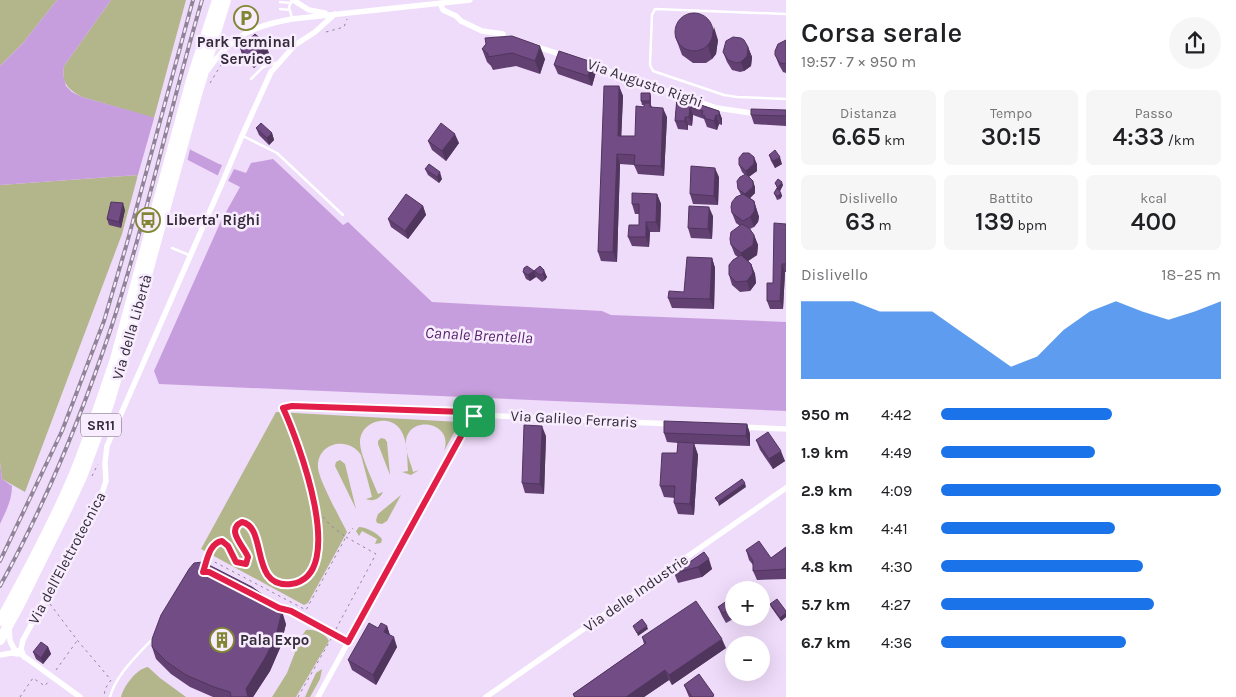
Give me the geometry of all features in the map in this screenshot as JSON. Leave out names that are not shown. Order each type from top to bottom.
[{"type":"highway","points":[[189,106],[210,0]]},
{"type":"highway","name":"Via della Libertà","points":[[0,640],[4,623],[74,473],[115,359],[189,106],[198,55],[217,0]]},
{"type":"highway","name":"Via della Libertà","points":[[189,106],[198,91],[226,0]]},
{"type":"street","points":[[198,91],[204,76],[214,62],[241,35],[266,23],[292,18],[470,0]]},
{"type":"street","points":[[292,1],[302,7],[333,14]]},
{"type":"street","points":[[440,3],[443,10],[456,16],[461,21],[482,30],[503,34]]},
{"type":"street","points":[[300,18],[302,7]]},
{"type":"street","points":[[242,136],[271,72],[295,45],[319,28],[333,14]]},
{"type":"street","name":"Via Augusto Righi","points":[[526,42],[572,58]]},
{"type":"street","name":"Via Augusto Righi","points":[[581,62],[717,108],[762,114]]},
{"type":"street","name":"Via dell'Elettrotecnica","points":[[22,656],[23,640],[102,493],[106,481],[105,463],[107,446],[242,136]]},
{"type":"street","points":[[318,697],[471,418],[474,416]]},
{"type":"street","name":"Via Galileo Ferraris","points":[[474,416],[677,424]]},
{"type":"street","points":[[736,427],[786,429]]},
{"type":"street","name":"Via delle Industrie","points":[[486,697],[786,488]]},
{"type":"street","points":[[4,623],[14,649],[80,697]]},
{"type":"street","points":[[0,655],[11,653],[22,656]]},
{"type":"lane","points":[[280,2],[292,1],[290,10],[292,18]]},
{"type":"lane","points":[[280,8],[290,10]]},
{"type":"lane","points":[[786,14],[655,9],[652,15],[650,69],[653,72],[724,94],[744,98],[786,100]]},
{"type":"lane","points":[[251,79],[262,67],[278,63]]},
{"type":"lane","points":[[242,136],[277,153],[343,215]]},
{"type":"lane","points":[[172,248],[190,255]]},
{"type":"lane","points":[[292,406],[465,412],[474,416]]},
{"type":"lane","points":[[270,604],[291,611],[348,642]]},
{"type":"lane","points":[[110,697],[120,677],[157,634]]},
{"type":"path","points":[[324,33],[344,27],[346,25],[347,13]]},
{"type":"path","points":[[208,87],[224,60]]},
{"type":"path","points":[[206,565],[212,547],[222,541],[228,546],[236,562],[246,564],[248,557],[238,541],[235,531],[239,524],[246,523],[254,531],[260,558],[273,580],[286,584],[298,581],[306,577],[311,570],[318,554],[319,534],[315,507],[301,452],[283,408],[292,406]]},
{"type":"path","points":[[315,507],[330,525],[346,537],[376,554]]},
{"type":"path","points":[[208,558],[306,610],[346,537],[353,528]]},
{"type":"path","points":[[298,697],[324,653],[378,550]]},
{"type":"path","points":[[48,602],[111,680],[105,689],[104,697]]},
{"type":"path","points":[[20,697],[33,678],[45,686],[78,641]]},
{"type":"green space","points":[[0,0],[57,0],[23,43],[0,66]]},
{"type":"green space","points":[[111,0],[186,0],[154,118],[82,97],[72,91],[64,81],[64,66]]},
{"type":"green space","points":[[138,175],[122,234],[25,492],[2,479],[0,462],[0,185]]},
{"type":"green space","points":[[276,412],[460,422],[444,451],[445,441],[442,433],[436,427],[420,425],[413,428],[408,435],[406,445],[403,433],[395,424],[389,421],[382,421],[369,425],[361,435],[360,442],[362,454],[378,494],[383,492],[374,500],[366,499],[372,497],[361,455],[355,449],[349,445],[341,444],[327,448],[322,453],[319,459],[319,474],[347,532],[308,603],[304,605],[201,549]]},
{"type":"green space","points":[[381,438],[387,442],[390,475],[378,444]]},
{"type":"green space","points":[[407,452],[413,472],[419,470],[411,475],[402,472],[408,471]]},
{"type":"green space","points":[[340,460],[345,464],[356,509],[335,466],[336,462]]},
{"type":"green space","points":[[401,495],[387,521],[382,524],[377,523],[378,514]]},
{"type":"green space","points":[[359,527],[368,529],[377,535],[382,539],[381,543],[375,544],[377,539],[362,531],[359,536],[356,531]]},
{"type":"green space","points":[[306,630],[319,632],[329,641],[296,697],[272,697],[287,673],[301,637]]},
{"type":"green space","points":[[148,667],[186,697],[121,697],[131,679],[139,671]]},
{"type":"green space","points":[[322,669],[320,679],[310,697],[305,697],[316,673]]},
{"type":"water","name":"Canale Brentella","points":[[57,0],[111,0],[64,66],[63,74],[66,86],[72,92],[82,97],[149,116],[175,126],[191,150],[219,164],[246,173],[251,163],[273,159],[343,225],[348,222],[432,302],[602,311],[611,315],[786,322],[786,411],[159,384],[154,371],[221,221],[240,187],[184,158],[138,175],[0,185],[0,66],[23,43]]},
{"type":"water","points":[[0,462],[2,479],[12,486],[12,491],[10,501],[0,524]]},
{"type":"pier","points":[[155,115],[177,124],[191,145],[187,162],[183,161],[157,176],[137,178]]},
{"type":"pier","points":[[223,163],[235,167],[227,183],[217,177]]},
{"type":"building","points":[[694,13],[708,18],[713,32],[708,46],[694,51],[680,46],[675,32],[680,18]]},
{"type":"building","points":[[255,34],[265,43],[250,59],[240,48]]},
{"type":"building","points":[[512,36],[540,46],[535,61],[512,53],[488,57],[488,54],[482,49],[486,44],[485,38]]},
{"type":"building","points":[[733,37],[744,40],[748,47],[747,56],[741,62],[736,63],[728,60],[723,52],[726,41]]},
{"type":"building","points":[[786,40],[786,64],[780,63],[775,55],[775,51],[778,44]]},
{"type":"building","points":[[559,51],[592,62],[588,76],[554,65]]},
{"type":"building","points":[[604,86],[619,86],[618,136],[635,136],[636,106],[644,107],[644,103],[650,103],[650,107],[663,108],[661,166],[634,165],[635,155],[617,154],[613,252],[598,252]]},
{"type":"building","points":[[641,93],[650,93],[650,101],[641,101]]},
{"type":"building","points":[[677,97],[719,111],[719,116],[716,115],[714,121],[704,118],[705,116],[702,115],[703,111],[690,107],[689,117],[685,117],[685,121],[675,121]]},
{"type":"building","points":[[751,109],[786,110],[786,116],[751,115]]},
{"type":"building","points":[[261,123],[272,133],[267,138],[256,128]]},
{"type":"building","points":[[441,123],[455,134],[442,151],[428,141]]},
{"type":"building","points":[[775,150],[780,157],[773,161],[769,155]]},
{"type":"building","points":[[743,153],[749,153],[754,157],[754,164],[746,171],[739,165],[739,158]]},
{"type":"building","points":[[429,164],[440,172],[437,177],[425,169]]},
{"type":"building","points":[[691,166],[715,168],[714,196],[690,194]]},
{"type":"building","points":[[746,174],[753,181],[753,187],[745,194],[738,189],[737,181]]},
{"type":"building","points":[[778,179],[782,182],[778,188],[775,183]]},
{"type":"building","points":[[777,188],[781,193],[779,196],[776,196],[774,193]]},
{"type":"building","points":[[632,193],[657,194],[656,222],[646,222],[646,237],[628,237],[629,225],[639,225],[639,204],[632,204]]},
{"type":"building","points":[[406,194],[423,206],[405,231],[388,219]]},
{"type":"building","points":[[743,194],[754,201],[755,207],[750,217],[743,221],[732,213],[731,207],[736,197]]},
{"type":"building","points":[[111,202],[123,203],[119,222],[107,219]]},
{"type":"building","points":[[689,206],[709,207],[708,229],[688,228]]},
{"type":"building","points":[[774,223],[786,224],[786,264],[782,264],[780,301],[767,301],[767,283],[773,283]]},
{"type":"building","points":[[742,224],[749,228],[754,235],[753,245],[741,253],[731,245],[730,239],[731,232]]},
{"type":"building","points":[[741,255],[751,264],[753,273],[747,281],[736,282],[729,275],[729,265]]},
{"type":"building","points":[[687,257],[712,258],[710,299],[668,298],[669,291],[684,292]]},
{"type":"building","points":[[527,266],[534,271],[528,275],[523,272]]},
{"type":"building","points":[[540,266],[544,270],[543,274],[540,275],[534,271]]},
{"type":"building","points":[[664,421],[747,424],[746,436],[664,433]]},
{"type":"building","points":[[524,425],[542,426],[540,484],[522,483]]},
{"type":"building","points":[[768,432],[781,451],[769,459],[756,440]]},
{"type":"building","points":[[678,442],[694,443],[690,504],[674,503],[675,486],[660,486],[662,453],[677,453]]},
{"type":"building","points":[[742,479],[745,483],[718,502],[715,498]]},
{"type":"building","points":[[759,541],[771,558],[786,547],[786,569],[753,571],[753,561],[746,550]]},
{"type":"building","points":[[704,552],[709,559],[698,567],[674,573]]},
{"type":"building","name":"Pala Expo","points":[[203,562],[252,587],[282,611],[276,636],[246,689],[248,697],[231,697],[230,692],[186,675],[167,662],[152,647],[152,639],[161,615],[189,569],[194,563]]},
{"type":"building","points":[[777,599],[786,613],[780,618],[770,604]]},
{"type":"building","points":[[696,601],[722,639],[669,675],[665,670],[626,697],[575,697],[573,694],[646,643],[642,637]]},
{"type":"building","points":[[725,602],[725,612],[723,613],[718,607]]},
{"type":"building","points":[[642,619],[647,626],[637,633],[633,626]]},
{"type":"building","points":[[369,623],[378,628],[381,623],[387,626],[384,632],[394,637],[373,675],[348,660]]},
{"type":"building","points":[[41,642],[48,647],[41,658],[33,652]]},
{"type":"building","points":[[699,674],[714,695],[712,697],[692,697],[684,685]]},
{"type":"railway","points":[[0,561],[62,431],[104,321],[193,0]]},
{"type":"railway","points":[[0,586],[48,491],[76,425],[112,325],[125,285],[202,0]]},
{"type":"place","name":"Park Terminal Service","points":[[246,18]]},
{"type":"place","name":"Liberta' Righi","points":[[148,220]]},
{"type":"place","name":"Pala Expo","points":[[222,640]]},
{"type":"route","points":[[292,406],[465,412],[474,416],[471,418],[348,642],[291,611],[279,608],[209,572],[203,572],[212,547],[219,541],[228,546],[236,562],[243,565],[246,564],[248,557],[238,541],[235,531],[236,527],[242,522],[252,527],[257,537],[262,565],[273,580],[286,584],[295,583],[306,577],[314,566],[319,544],[315,507],[301,452],[283,408],[292,406]]}]
